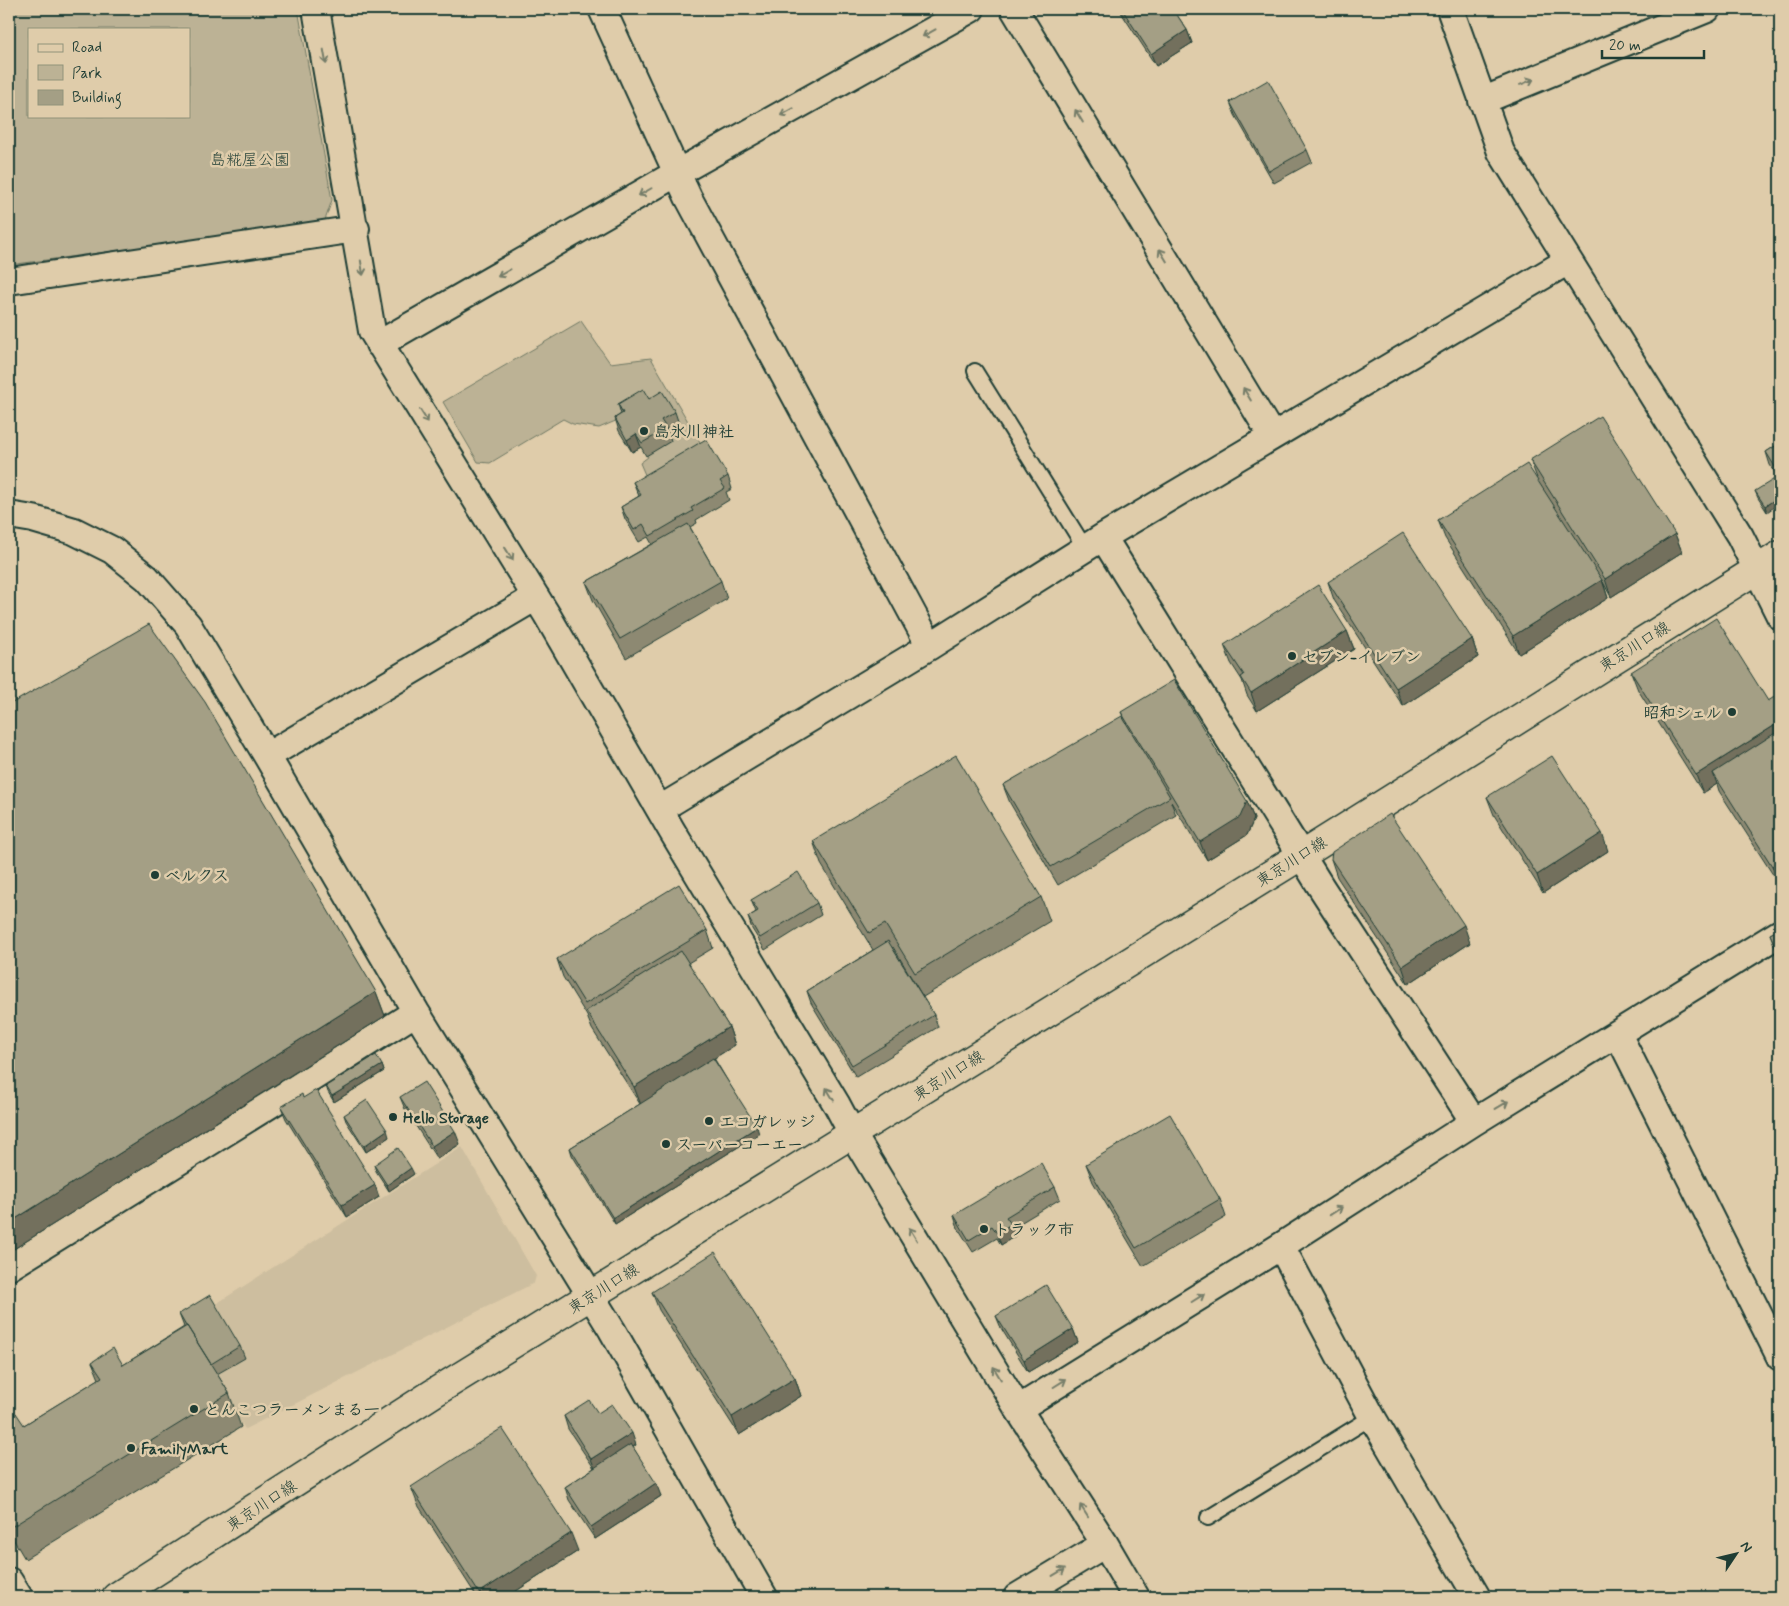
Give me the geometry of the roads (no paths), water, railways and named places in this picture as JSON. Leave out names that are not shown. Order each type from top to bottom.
[{"type":"main road","name":"東京川口線","points":[[116,1597],[432,1394],[853,1135],[1780,555]]},
{"type":"street","points":[[316,9],[356,229],[372,331],[536,597],[853,1135],[1018,1408],[1105,1544],[1136,1597]]},
{"type":"street","points":[[602,9],[688,197],[930,646]]},
{"type":"street","points":[[379,344],[677,173],[971,9]]},
{"type":"street","points":[[1014,9],[1272,436]]},
{"type":"street","points":[[1450,9],[1501,152],[1740,536],[1780,616]]},
{"type":"street","points":[[1482,101],[1707,9]]},
{"type":"street","points":[[9,280],[356,229]]},
{"type":"street","points":[[660,809],[930,646],[1094,543],[1568,261]]},
{"type":"street","points":[[9,515],[33,519],[74,531],[112,550],[147,578],[188,625],[267,756],[416,1012],[592,1295],[764,1597]]},
{"type":"street","points":[[1094,543],[1302,855],[1326,896],[1474,1122]]},
{"type":"street","points":[[267,756],[536,597]]},
{"type":"street","points":[[1018,1408],[1281,1246],[1474,1122],[1780,933]]},
{"type":"street","points":[[9,1267],[416,1012]]},
{"type":"street","points":[[1618,1034],[1780,1357]]},
{"type":"street","points":[[1281,1246],[1372,1417],[1477,1597]]},
{"type":"street","points":[[1017,1597],[1105,1544]]},
{"type":"street","points":[[9,1581],[19,1597]]},
{"type":"lane","points":[[975,371],[1094,543]]},
{"type":"lane","points":[[1208,1518],[1372,1417]]},
{"type":"place","name":"島氷川神社","points":[[644,431]]},
{"type":"place","name":"セブン-イレブン","points":[[1292,656]]},
{"type":"place","name":"昭和シェル","points":[[1732,712]]},
{"type":"place","name":"ベルクス","points":[[155,875]]},
{"type":"place","name":"Hello Storage","points":[[393,1117]]},
{"type":"place","name":"エコガレッジ","points":[[709,1121]]},
{"type":"place","name":"スーパーコーエー","points":[[666,1144]]},
{"type":"place","name":"トラック市","points":[[984,1229]]},
{"type":"place","name":"とんこつラーメンまる一","points":[[194,1409]]},
{"type":"place","name":"FamilyMart","points":[[131,1448]]},
{"type":"park label","name":"島糀屋公園","points":[[250,159]]}]
